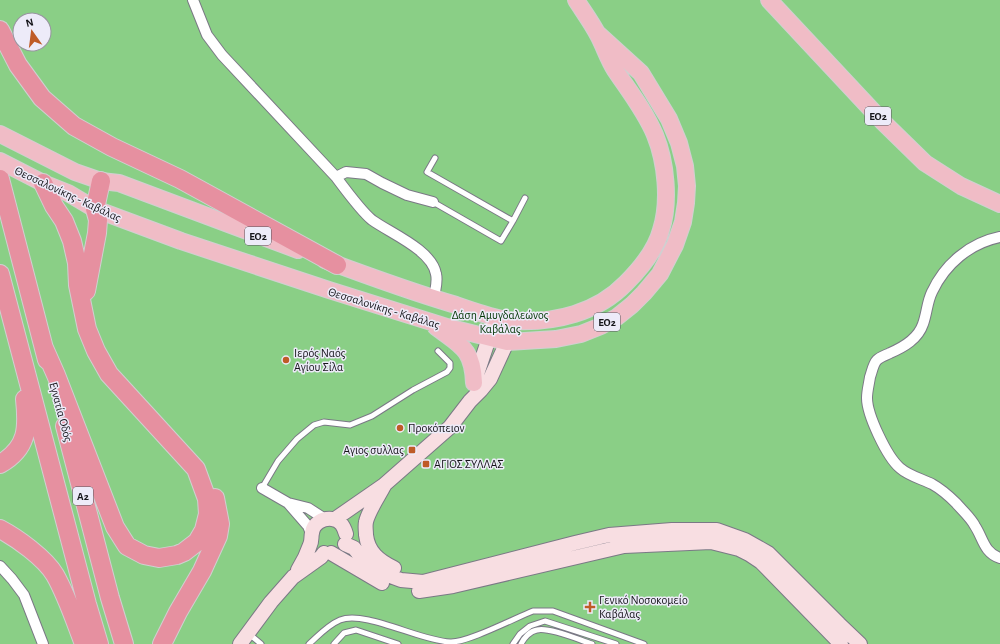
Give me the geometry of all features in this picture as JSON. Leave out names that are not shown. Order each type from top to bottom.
[{"type":"highway","points":[[0,30],[18,65],[42,98],[74,126],[112,147],[180,179],[337,265]]},
{"type":"highway","points":[[84,306],[98,220],[95,209],[101,181]]},
{"type":"highway","name":"Εγνατία Οδός","points":[[1,182],[110,598],[124,644]]},
{"type":"highway","points":[[43,183],[54,206],[64,221],[72,241],[77,262],[78,285],[84,306],[87,329],[96,351],[109,374],[196,469],[202,472],[207,478],[216,500],[220,524],[218,536],[202,571],[178,612],[162,644]]},
{"type":"highway","name":"Εγνατία Οδός","points":[[0,274],[87,604],[99,644]]},
{"type":"highway","points":[[44,348],[115,527],[127,546],[144,556],[159,558],[170,557],[184,552],[197,542],[204,530],[208,510],[207,499],[196,469]]},
{"type":"highway","points":[[0,464],[9,459],[18,449],[25,437],[27,417],[22,356]]},
{"type":"highway","points":[[0,529],[15,537],[40,557],[54,573],[84,644]]},
{"type":"main road","name":"Θεσσαλονίκης - Καβάλας","points":[[0,134],[75,172],[101,181],[119,183],[337,265],[434,298],[495,317],[513,320],[551,319],[566,316],[590,309],[607,300],[628,282],[644,263],[661,230],[666,192],[661,158],[655,136],[637,101],[614,69],[597,33],[576,0]]},
{"type":"main road","name":"ΕΟ2","points":[[769,0],[883,122],[925,163],[961,186],[1000,204]]},
{"type":"main road","name":"Θεσσαλονίκης - Καβάλας","points":[[0,161],[43,183],[68,193],[95,209],[180,241],[424,320],[507,342],[556,339],[581,334],[601,326],[617,317],[632,305],[655,282],[675,245],[683,222],[687,186],[685,166],[679,144],[669,119],[641,73],[597,33]]},
{"type":"main road","points":[[424,320],[458,343],[468,354],[474,369],[474,383]]},
{"type":"street","points":[[193,0],[207,35],[222,55],[336,178],[371,219],[401,236],[430,260],[437,278],[434,298]]},
{"type":"street","points":[[336,178],[346,172],[366,174],[407,195],[433,202]]},
{"type":"street","points":[[1000,237],[990,239],[966,251],[946,269],[932,292],[923,324],[918,334],[904,347],[877,360],[873,367],[867,398],[872,417],[882,442],[895,463],[908,474],[932,484],[943,491],[975,524],[983,543],[990,553],[1000,558]]},
{"type":"street","points":[[470,401],[474,383],[495,317]]},
{"type":"street","points":[[243,638],[293,577],[306,556],[312,539],[311,532],[316,523],[330,519],[384,485],[450,427],[470,401],[490,379],[507,342],[513,320]]},
{"type":"street","points":[[384,485],[366,522],[365,527],[369,549],[389,566],[406,573],[458,574]]},
{"type":"street","points":[[262,488],[288,503],[308,508],[343,525],[346,539],[368,564],[385,574],[401,580],[423,582],[609,535],[665,530],[717,530],[745,540],[768,552],[860,644]]},
{"type":"street","points":[[293,577],[327,553],[339,550],[359,518],[376,500]]},
{"type":"street","points":[[288,503],[308,526],[317,549],[381,583],[393,587],[424,591],[453,586],[616,547],[711,542],[739,549],[761,562],[841,644]]},
{"type":"street","points":[[0,566],[24,595],[43,644]]},
{"type":"lane","points":[[435,158],[427,172],[513,221]]},
{"type":"lane","points":[[433,202],[501,241],[525,198]]},
{"type":"lane","points":[[262,488],[278,462],[297,439],[314,424],[324,422],[350,425],[372,416],[413,390],[447,372],[450,368],[450,363],[438,352]]},
{"type":"lane","points":[[309,644],[328,627],[341,620],[352,617],[365,619],[425,638],[452,643],[470,638],[538,610],[553,611],[644,644]]},
{"type":"lane","points":[[513,644],[520,634],[530,626],[545,621],[616,644]]},
{"type":"lane","points":[[334,644],[344,634],[356,630],[398,644]]},
{"type":"lane","points":[[521,644],[524,638],[536,630],[547,630],[592,644]]},
{"type":"lane","points":[[243,638],[261,644]]},
{"type":"green space","name":"Δάση Αμυγδαλεώνος Καβάλας","points":[[0,0],[1000,0],[1000,644],[0,644]]},
{"type":"place","name":"Ιερός Ναός Αγίου Σίλα","points":[[286,360]]},
{"type":"place","name":"Προκόπειον","points":[[400,428]]},
{"type":"place","name":"Αγιος συλλας","points":[[412,450]]},
{"type":"place","name":"ΑΓΙΟΣ ΣΥΛΛΑΣ","points":[[426,464]]},
{"type":"place","name":"Γενικό Νοσοκομείο Καβάλας","points":[[590,607]]}]
